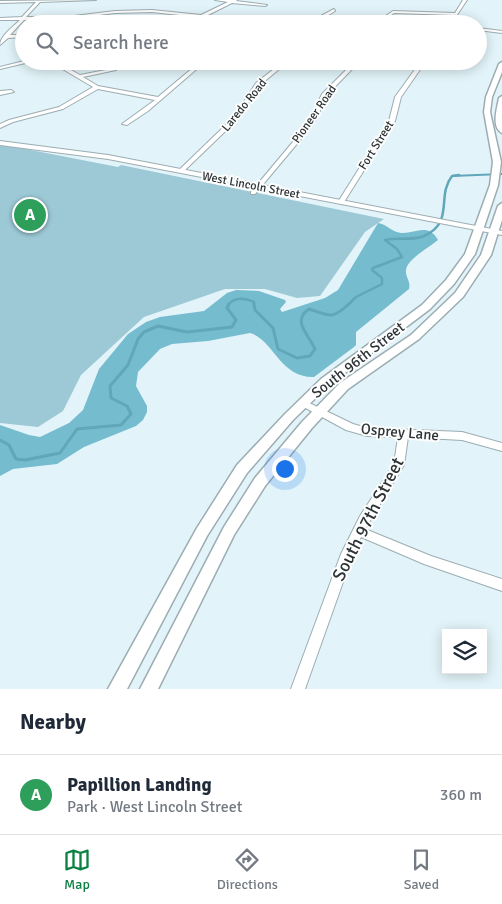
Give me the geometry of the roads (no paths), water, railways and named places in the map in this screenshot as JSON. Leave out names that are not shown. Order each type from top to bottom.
[{"type":"main road","name":"South 96th Street","points":[[117,689],[202,532],[242,469],[325,382],[382,342],[437,296],[470,254],[494,185],[497,162],[487,112],[489,97],[502,64]]},
{"type":"main road","points":[[502,98],[499,123],[502,131]]},
{"type":"main road","name":"South 96th Street","points":[[149,689],[229,531],[260,482],[344,386],[414,337],[450,304],[480,267],[498,233],[502,206]]},
{"type":"street","points":[[0,2],[94,0]]},
{"type":"street","points":[[217,0],[230,3],[265,5]]},
{"type":"street","points":[[206,15],[235,0]]},
{"type":"street","points":[[387,15],[398,12],[456,14],[465,0]]},
{"type":"street","points":[[26,15],[39,1]]},
{"type":"street","points":[[161,11],[166,6]]},
{"type":"street","points":[[327,15],[334,10]]},
{"type":"street","points":[[92,15],[127,11],[161,11],[195,15]]},
{"type":"street","points":[[0,19],[15,19]]},
{"type":"street","points":[[0,44],[15,27]]},
{"type":"street","points":[[487,30],[502,32]]},
{"type":"street","points":[[0,36],[15,36]]},
{"type":"street","points":[[0,62],[7,67]]},
{"type":"street","points":[[0,68],[15,65]]},
{"type":"street","points":[[66,70],[97,87],[159,99]]},
{"type":"street","points":[[78,77],[110,70]]},
{"type":"street","points":[[125,124],[193,70]]},
{"type":"street","name":"Laredo Road","points":[[181,171],[236,118],[258,84],[276,70]]},
{"type":"street","name":"Pioneer Road","points":[[253,193],[304,132],[314,118],[324,95],[349,70]]},
{"type":"street","name":"Fort Street","points":[[341,202],[392,121],[398,97],[418,70]]},
{"type":"street","points":[[0,126],[11,121],[61,108],[97,87]]},
{"type":"street","points":[[0,94],[11,92]]},
{"type":"street","name":"West Lincoln Street","points":[[0,145],[89,154],[498,233]]},
{"type":"street","name":"Osprey Lane","points":[[303,403],[350,427],[367,432],[462,436],[502,446]]},
{"type":"street","name":"South 97th Street","points":[[298,689],[332,591],[358,531],[398,468],[402,457],[404,434]]},
{"type":"street","points":[[358,531],[428,560],[502,585]]},
{"type":"waterway","points":[[452,176],[502,174]]},
{"type":"waterway","points":[[452,176],[459,175]]},
{"type":"waterway","points":[[349,304],[356,297],[382,284],[382,278],[372,270],[373,268],[402,257],[397,249],[385,240],[410,239],[424,236],[439,224],[444,208],[447,184],[452,176]]},
{"type":"waterway","points":[[229,304],[234,300],[240,299],[254,302],[254,304]]},
{"type":"waterway","points":[[0,440],[9,445],[16,459],[25,460],[60,453],[77,429],[121,425],[131,414],[127,406],[111,398],[110,386],[128,365],[138,339],[144,332],[158,326],[187,332],[232,327],[236,320],[227,308],[229,304]]},
{"type":"waterway","points":[[254,304],[255,310],[273,328],[278,349],[297,358],[310,356],[315,349],[301,323],[304,314],[309,309],[331,315],[338,313],[349,304]]},
{"type":"place","name":"Papillion Landing","points":[[30,215]]}]
